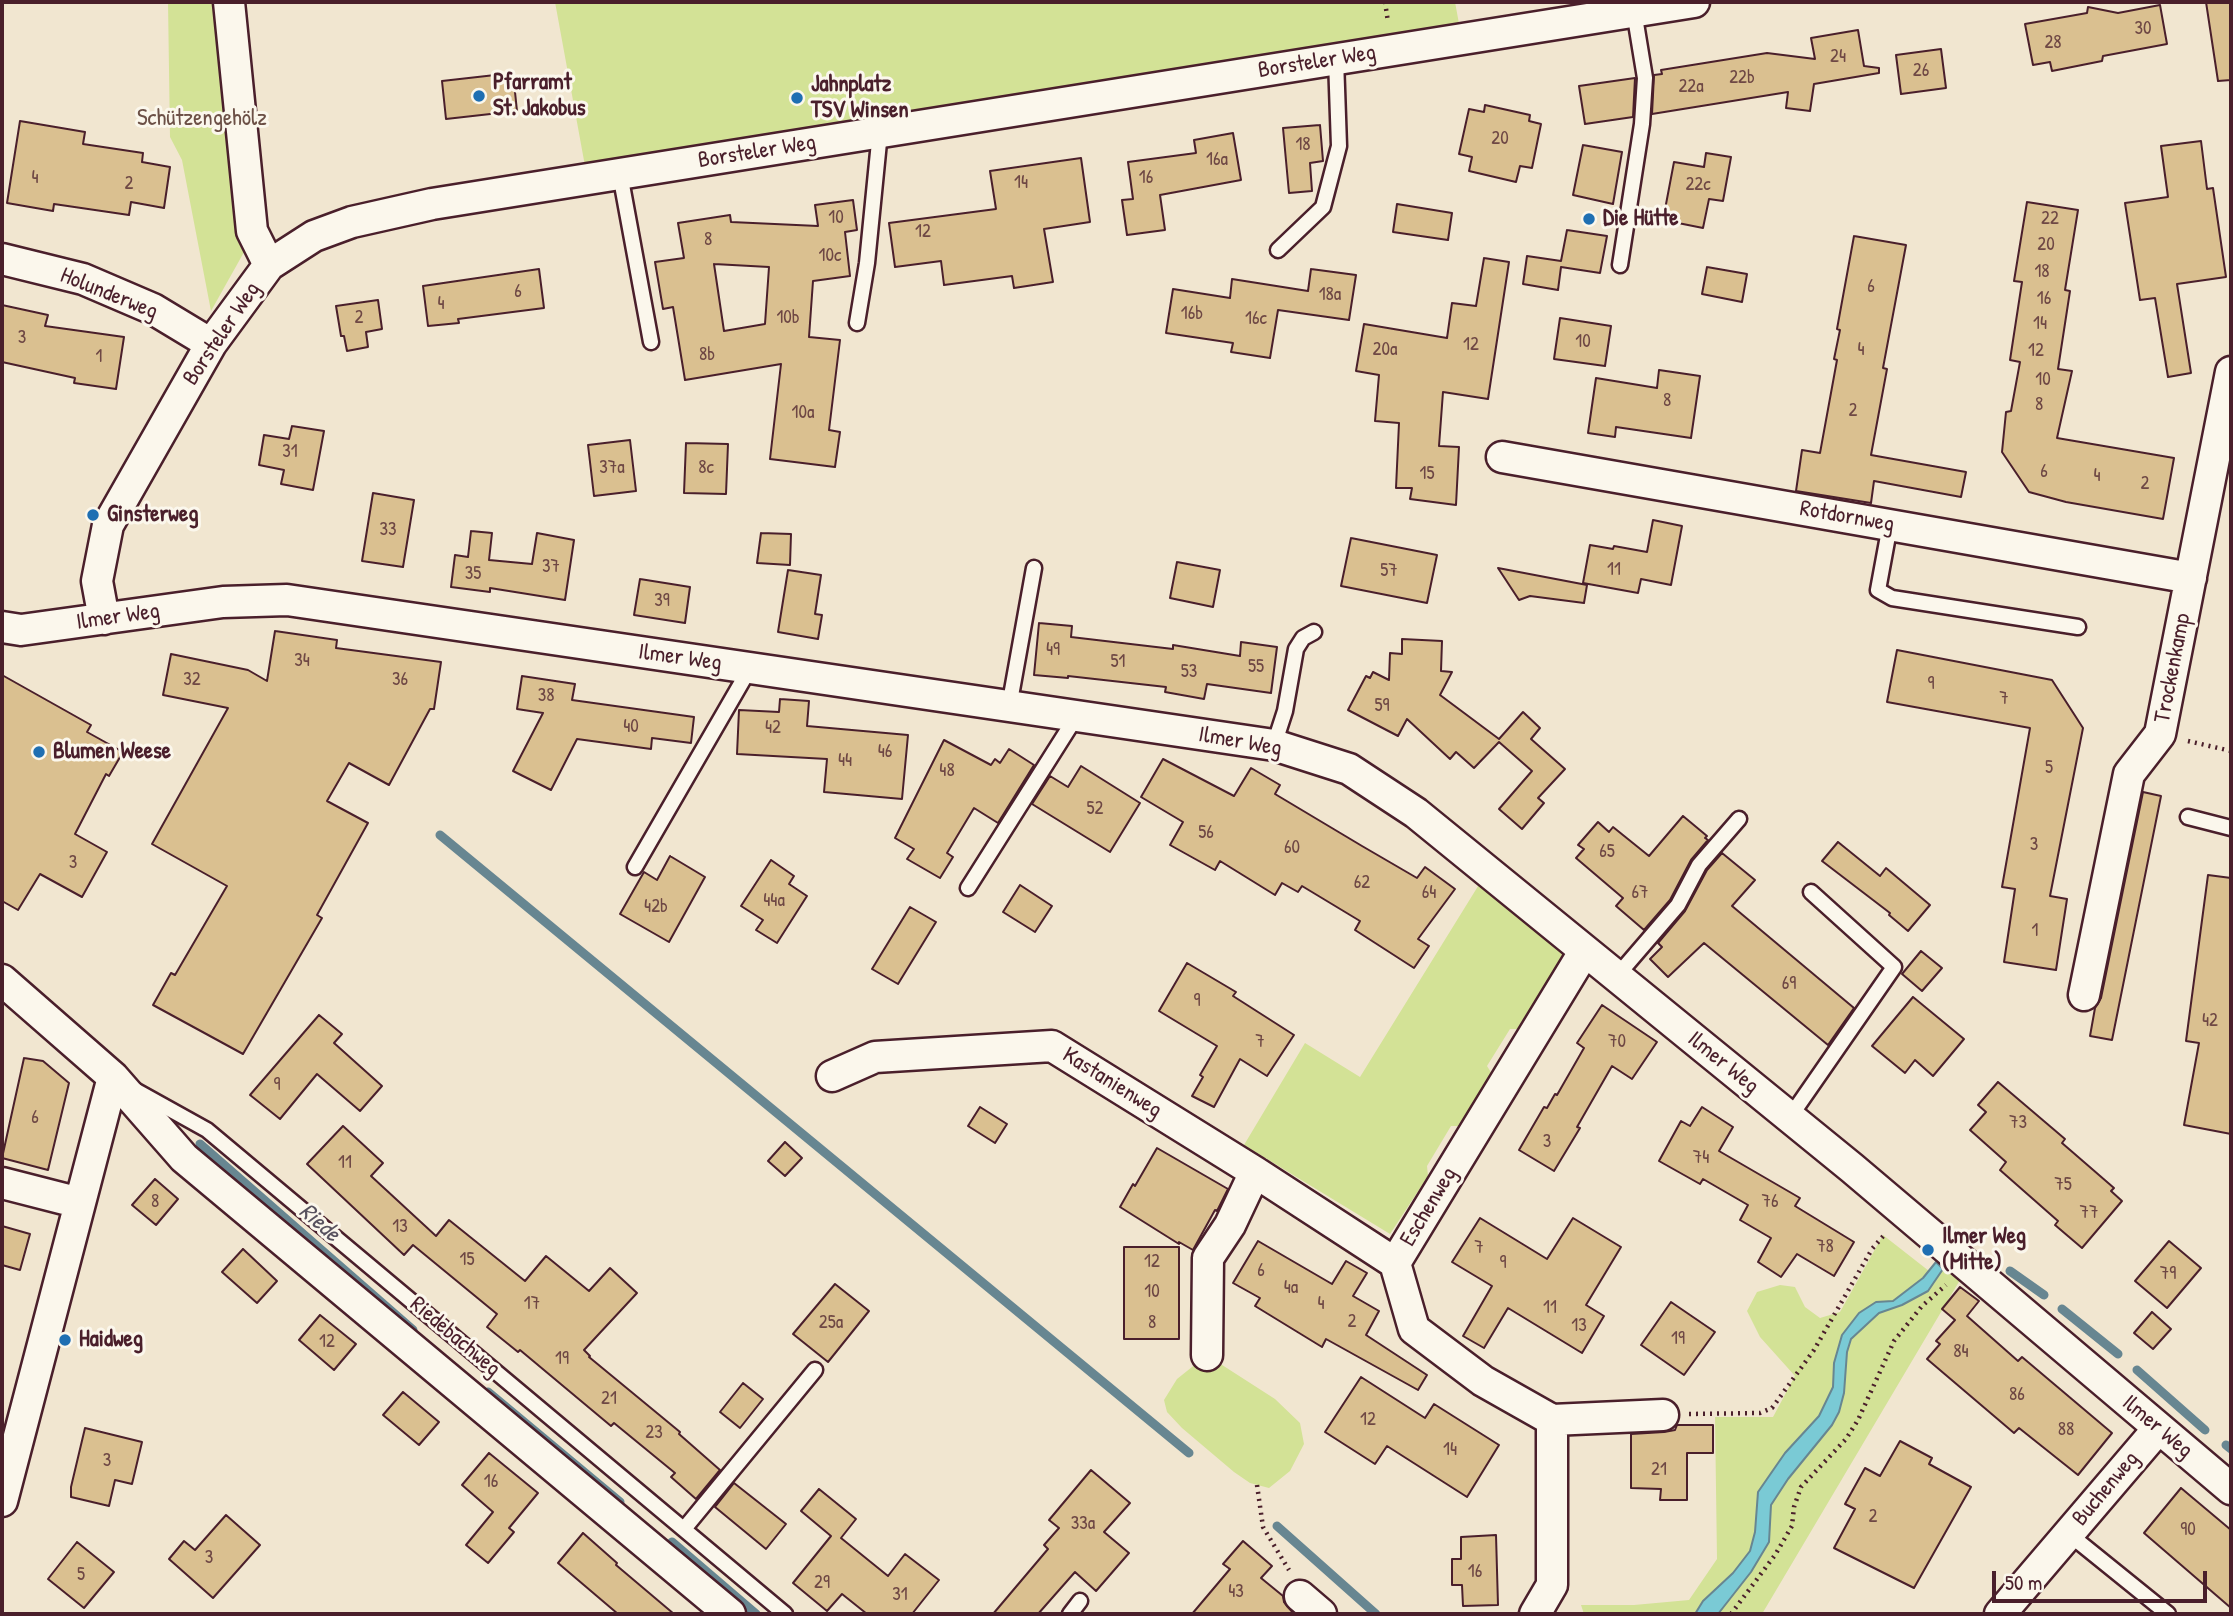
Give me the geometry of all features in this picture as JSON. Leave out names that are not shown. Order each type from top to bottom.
[{"type":"street","points":[[229,2],[252,231],[269,265]]},
{"type":"street","name":"Borsteler Weg","points":[[104,619],[97,581],[108,525],[211,344],[269,265],[314,236],[352,222],[432,204],[1336,59],[1624,9],[1694,2]]},
{"type":"street","name":"Holunderweg","points":[[2,259],[83,279],[153,309],[211,344]]},
{"type":"street","name":"Trockenkamp","points":[[2084,995],[2129,774],[2160,734],[2231,372]]},
{"type":"street","name":"Rotdornweg","points":[[1502,457],[2191,578]]},
{"type":"street","name":"Ilmer Weg","points":[[2,626],[21,630],[223,602],[287,600],[1274,745],[1349,769],[1416,813],[1790,1117],[2231,1489]]},
{"type":"street","name":"Eschenweg","points":[[1552,1420],[1483,1381],[1414,1329],[1395,1263],[1584,951]]},
{"type":"street","name":"Riedebachweg","points":[[2,980],[113,1077],[184,1158],[730,1614]]},
{"type":"street","name":"Kastanienweg","points":[[832,1076],[875,1056],[1052,1046],[1395,1263]]},
{"type":"street","points":[[3,1492],[113,1077]]},
{"type":"street","points":[[1207,1355],[1208,1258],[1230,1225],[1255,1172]]},
{"type":"street","points":[[2,1183],[79,1203]]},
{"type":"street","points":[[1535,1614],[1552,1585],[1552,1420],[1664,1415]]},
{"type":"street","name":"Buchenweg","points":[[2000,1614],[2158,1429]]},
{"type":"lane","points":[[1620,265],[1642,124],[1645,78],[1624,9]]},
{"type":"lane","points":[[1278,250],[1322,207],[1339,146],[1336,59]]},
{"type":"lane","points":[[857,323],[867,263],[880,132]]},
{"type":"lane","points":[[620,174],[652,342]]},
{"type":"lane","points":[[1890,525],[1878,590],[1892,598],[2078,627]]},
{"type":"lane","points":[[1009,707],[1034,568]]},
{"type":"lane","points":[[1274,745],[1285,712],[1296,649],[1303,638],[1314,632]]},
{"type":"lane","points":[[635,867],[750,668]]},
{"type":"lane","points":[[968,888],[1076,717]]},
{"type":"lane","points":[[2188,817],[2231,828]]},
{"type":"lane","points":[[1616,977],[1678,905],[1699,865],[1740,819]]},
{"type":"lane","points":[[1790,1117],[1894,967],[1811,892]]},
{"type":"lane","name":"Riedebachweg","points":[[113,1077],[207,1130],[785,1614]]},
{"type":"lane","points":[[684,1529],[815,1370]]},
{"type":"lane","points":[[2069,1534],[2168,1614]]},
{"type":"lane","points":[[1070,1614],[1080,1601]]},
{"type":"path","points":[[2160,734],[2231,751]]},
{"type":"path","points":[[1664,1415],[1760,1413],[1772,1408],[1828,1327],[1872,1249],[1903,1212]]},
{"type":"path","points":[[1731,1614],[1792,1526],[1794,1507],[1801,1487],[1846,1439],[1858,1420],[1894,1341],[1922,1306],[1947,1283],[1960,1260]]},
{"type":"path","points":[[1257,1485],[1263,1527],[1310,1605]]},
{"type":"green space","name":"Schützengehölz","points":[[168,2],[221,2],[248,245],[211,311],[182,160],[170,137]]},
{"type":"green space","name":"Jahnplatz TSV Winsen","points":[[555,2],[1455,2],[1460,29],[585,166]]},
{"type":"green space","points":[[1480,883],[1566,950],[1517,1029],[1510,1029],[1487,1066],[1492,1074],[1461,1126],[1451,1126],[1427,1166],[1428,1176],[1390,1234],[1244,1145],[1305,1043],[1360,1077]]},
{"type":"green space","points":[[1883,1235],[1929,1271],[1937,1261],[1960,1280],[1762,1614],[1584,1614],[1581,1605],[1634,1605],[1689,1600],[1717,1559],[1715,1417],[1773,1417],[1795,1376],[1760,1337],[1747,1311],[1757,1292],[1780,1285],[1795,1287],[1805,1307],[1820,1318],[1840,1312]]},
{"type":"green space","points":[[1197,1363],[1219,1363],[1275,1399],[1300,1423],[1304,1444],[1290,1471],[1269,1488],[1250,1483],[1234,1472],[1167,1412],[1164,1400],[1177,1379]]},
{"type":"water","points":[[1936,1262],[1943,1269],[1928,1291],[1902,1305],[1879,1313],[1851,1339],[1839,1412],[1771,1505],[1769,1542],[1751,1572],[1718,1614],[1695,1614],[1703,1601],[1733,1573],[1750,1551],[1755,1532],[1758,1492],[1785,1453],[1819,1416],[1833,1387],[1834,1363],[1842,1335],[1859,1313],[1876,1302],[1893,1301],[1923,1278]]},
{"type":"building","points":[[2206,2],[2231,2],[2231,80],[2218,81]]},
{"type":"building","points":[[2160,5],[2167,44],[2103,56],[2102,61],[2052,71],[2050,62],[2033,65],[2025,24],[2087,13],[2088,7],[2118,13]]},
{"type":"building","points":[[1858,30],[1864,66],[1879,68],[1879,73],[1814,84],[1810,111],[1786,108],[1788,92],[1652,114],[1654,75],[1662,74],[1661,70],[1767,53],[1815,59],[1811,38]]},
{"type":"building","points":[[1941,49],[1946,88],[1901,94],[1896,55]]},
{"type":"building","name":"Pfarramt St. Jakobus","points":[[513,73],[517,111],[446,119],[442,81]]},
{"type":"building","points":[[1635,78],[1633,117],[1585,124],[1579,86]]},
{"type":"building","points":[[1485,105],[1530,115],[1529,121],[1541,124],[1532,168],[1520,166],[1516,182],[1469,171],[1472,157],[1459,154],[1469,109],[1484,112]]},
{"type":"building","points":[[20,121],[85,132],[83,144],[143,153],[142,162],[170,167],[164,208],[131,202],[129,215],[54,204],[53,211],[7,203]]},
{"type":"building","points":[[1320,125],[1323,161],[1310,163],[1312,191],[1289,193],[1283,128]]},
{"type":"building","points":[[1233,133],[1241,180],[1160,195],[1165,230],[1127,235],[1122,200],[1133,199],[1128,162],[1196,153],[1194,140]]},
{"type":"building","points":[[2201,141],[2207,189],[2213,188],[2226,277],[2177,284],[2191,373],[2168,377],[2155,298],[2140,300],[2125,203],[2168,197],[2161,146]]},
{"type":"building","points":[[1583,145],[1622,152],[1613,204],[1573,195]]},
{"type":"building","points":[[1706,153],[1731,157],[1723,201],[1709,199],[1703,228],[1663,220],[1674,162],[1704,167]]},
{"type":"building","points":[[1081,158],[1090,222],[1044,229],[1053,282],[1014,288],[1012,276],[944,285],[941,261],[895,267],[889,223],[996,209],[990,171]]},
{"type":"building","points":[[853,200],[857,230],[845,232],[850,276],[813,281],[809,337],[840,340],[829,430],[840,432],[835,467],[770,459],[781,364],[685,380],[673,307],[663,309],[655,262],[684,258],[678,223],[730,215],[731,222],[818,226],[815,205]],"holes":[[[714,264],[769,267],[765,324],[724,331]]]},
{"type":"building","points":[[2027,202],[2078,210],[2065,290],[2070,291],[2058,369],[2072,371],[2057,438],[2174,458],[2163,519],[2066,502],[2029,492],[2002,452],[2006,412],[2011,411],[2020,362],[2010,360],[2022,282],[2014,281]]},
{"type":"building","points":[[1397,204],[1452,213],[1448,240],[1393,232]]},
{"type":"building","points":[[1567,230],[1607,236],[1600,273],[1561,267],[1558,290],[1523,284],[1527,256],[1561,261]]},
{"type":"building","points":[[1854,236],[1906,245],[1883,368],[1887,369],[1871,455],[1966,472],[1961,497],[1874,481],[1871,503],[1796,491],[1802,450],[1820,453],[1837,360],[1834,359],[1840,330],[1837,329]]},
{"type":"building","points":[[1484,258],[1509,262],[1488,399],[1443,392],[1439,446],[1459,447],[1456,505],[1410,499],[1412,488],[1396,488],[1399,423],[1375,421],[1379,375],[1356,371],[1364,324],[1447,338],[1452,303],[1476,306]]},
{"type":"building","points":[[1707,267],[1747,274],[1742,302],[1702,294]]},
{"type":"building","points":[[539,269],[544,308],[458,319],[459,323],[428,326],[423,286]]},
{"type":"building","points":[[1311,269],[1356,275],[1349,320],[1278,310],[1270,358],[1231,352],[1233,343],[1166,333],[1173,289],[1230,298],[1232,279],[1308,291]]},
{"type":"building","points":[[378,300],[382,329],[366,332],[368,347],[347,351],[344,336],[341,336],[336,306]]},
{"type":"building","points":[[2,305],[48,315],[45,326],[124,337],[116,389],[74,383],[75,378],[2,362]]},
{"type":"building","points":[[1560,318],[1611,326],[1605,366],[1554,359]]},
{"type":"building","points":[[1659,370],[1700,376],[1691,438],[1616,427],[1615,437],[1588,433],[1596,378],[1657,388]]},
{"type":"building","points":[[292,426],[324,431],[313,490],[281,484],[284,470],[259,465],[264,435],[289,439]]},
{"type":"building","points":[[630,440],[636,491],[594,496],[588,445]]},
{"type":"building","points":[[686,443],[728,444],[726,494],[684,493]]},
{"type":"building","points":[[373,493],[414,500],[403,567],[362,561]]},
{"type":"building","points":[[1653,520],[1682,526],[1671,585],[1641,579],[1638,593],[1583,583],[1590,545],[1647,552]]},
{"type":"building","points":[[471,531],[492,533],[489,560],[532,564],[537,533],[574,540],[565,600],[490,588],[490,592],[451,587],[455,555],[468,557]]},
{"type":"building","points":[[761,533],[791,534],[790,565],[757,563]]},
{"type":"building","points":[[1351,538],[1437,555],[1427,603],[1341,586]]},
{"type":"building","points":[[1177,562],[1220,570],[1213,607],[1170,598]]},
{"type":"building","points":[[1498,568],[1587,585],[1584,603],[1530,596],[1519,600]]},
{"type":"building","points":[[788,570],[821,575],[815,614],[822,615],[818,639],[778,632]]},
{"type":"building","points":[[640,579],[690,587],[685,623],[634,615]]},
{"type":"building","points":[[1039,623],[1072,626],[1071,637],[1173,649],[1173,645],[1240,656],[1241,642],[1277,647],[1271,693],[1207,684],[1204,699],[1165,692],[1166,687],[1034,675]]},
{"type":"building","points":[[275,631],[337,640],[336,648],[441,662],[434,709],[430,709],[389,785],[349,763],[327,801],[368,823],[317,915],[322,918],[243,1054],[153,1005],[171,973],[175,975],[227,886],[152,844],[228,708],[163,695],[171,654],[248,670],[267,681]]},
{"type":"building","points":[[1402,639],[1442,641],[1441,671],[1452,672],[1440,695],[1499,739],[1523,712],[1540,728],[1531,739],[1565,769],[1538,798],[1544,803],[1522,829],[1499,809],[1532,771],[1499,742],[1474,768],[1456,752],[1450,759],[1407,719],[1398,736],[1348,710],[1366,676],[1370,678],[1373,672],[1389,680],[1390,653],[1402,654]]},
{"type":"building","points":[[1897,650],[2052,680],[2083,728],[2050,896],[2067,899],[2056,970],[2004,962],[2015,889],[2002,887],[2030,728],[1887,702]]},
{"type":"building","points":[[2,675],[91,725],[87,732],[123,752],[109,776],[106,774],[75,834],[107,852],[82,897],[40,874],[18,910],[2,901]]},
{"type":"building","points":[[522,676],[575,684],[572,700],[694,717],[691,743],[652,738],[651,749],[577,739],[551,790],[513,771],[543,713],[517,709]]},
{"type":"building","points":[[780,699],[809,701],[807,726],[908,735],[902,799],[824,792],[827,759],[737,754],[739,710],[779,712]]},
{"type":"building","points":[[944,740],[991,765],[995,759],[1000,763],[1009,749],[1034,765],[998,823],[974,808],[947,853],[953,857],[940,878],[907,859],[914,849],[895,838]]},
{"type":"building","points":[[1163,759],[1234,796],[1251,768],[1280,785],[1275,794],[1362,846],[1417,878],[1425,867],[1455,889],[1418,939],[1429,946],[1414,968],[1355,930],[1360,921],[1302,886],[1298,892],[1282,883],[1275,895],[1220,861],[1215,870],[1170,845],[1183,822],[1141,797]]},
{"type":"building","points":[[1081,766],[1140,803],[1110,852],[1032,804],[1050,776],[1068,787]]},
{"type":"building","points":[[2143,792],[2161,796],[2112,1040],[2090,1036],[2095,1008],[2101,998]]},
{"type":"building","points":[[1683,816],[1707,836],[1705,838],[1708,840],[1691,860],[1670,900],[1644,930],[1616,906],[1623,898],[1576,858],[1584,849],[1578,845],[1598,822],[1609,832],[1613,827],[1649,856]]},
{"type":"building","points":[[1838,842],[1880,876],[1886,868],[1930,905],[1908,931],[1889,915],[1890,913],[1822,861]]},
{"type":"building","points":[[1722,853],[1755,880],[1732,906],[1854,1008],[1828,1045],[1704,943],[1668,977],[1650,959],[1662,947],[1658,943],[1685,911],[1707,870]]},
{"type":"building","points":[[670,856],[705,877],[669,942],[620,914],[644,872],[657,880]]},
{"type":"building","points":[[771,860],[794,876],[789,884],[807,896],[777,943],[756,930],[763,920],[741,906]]},
{"type":"building","points":[[2208,875],[2231,878],[2231,1134],[2184,1125],[2199,1043],[2186,1041]]},
{"type":"building","points":[[1020,885],[1052,906],[1035,932],[1003,912]]},
{"type":"building","points":[[910,907],[936,922],[898,984],[872,969]]},
{"type":"building","points":[[1921,951],[1942,968],[1922,991],[1902,974]]},
{"type":"building","points":[[1187,963],[1236,992],[1233,996],[1294,1035],[1267,1076],[1240,1059],[1214,1107],[1192,1096],[1203,1077],[1200,1075],[1217,1046],[1159,1011]]},
{"type":"building","points":[[1913,997],[1964,1039],[1933,1076],[1915,1060],[1905,1073],[1872,1046]]},
{"type":"building","points":[[1602,1005],[1657,1042],[1632,1079],[1612,1066],[1554,1171],[1519,1150],[1544,1107],[1547,1108],[1555,1094],[1557,1095],[1584,1048],[1577,1043]]},
{"type":"building","points":[[319,1015],[342,1034],[334,1043],[382,1086],[360,1111],[317,1074],[280,1119],[250,1095]]},
{"type":"building","points":[[24,1058],[43,1061],[69,1083],[48,1170],[2,1158]]},
{"type":"building","points":[[1998,1082],[2065,1139],[2062,1143],[2114,1188],[2111,1191],[2122,1201],[2082,1248],[2055,1225],[2058,1221],[2000,1170],[2006,1162],[1970,1130],[1986,1112],[1978,1105]]},
{"type":"building","points":[[980,1107],[1007,1124],[995,1143],[968,1126]]},
{"type":"building","points":[[1702,1107],[1733,1127],[1719,1151],[1800,1198],[1795,1206],[1854,1242],[1834,1276],[1797,1254],[1781,1277],[1758,1262],[1771,1238],[1740,1220],[1748,1205],[1703,1179],[1700,1184],[1659,1161],[1681,1121],[1690,1126]]},
{"type":"building","points":[[343,1126],[383,1163],[371,1176],[436,1236],[449,1220],[525,1281],[546,1256],[589,1291],[610,1268],[637,1293],[584,1350],[720,1470],[696,1499],[671,1477],[675,1473],[614,1423],[611,1426],[520,1350],[518,1352],[487,1327],[497,1314],[413,1245],[404,1255],[307,1164]]},
{"type":"building","points":[[785,1142],[802,1158],[785,1176],[768,1161]]},
{"type":"building","points":[[1157,1148],[1228,1189],[1193,1250],[1120,1207]]},
{"type":"building","points":[[155,1179],[178,1199],[156,1225],[132,1205]]},
{"type":"building","points":[[1480,1218],[1547,1259],[1573,1218],[1621,1247],[1586,1305],[1604,1316],[1582,1353],[1508,1308],[1484,1348],[1463,1336],[1492,1286],[1452,1262]]},
{"type":"building","points":[[2,1226],[30,1234],[20,1270],[2,1265]]},
{"type":"building","points":[[1258,1241],[1332,1284],[1346,1261],[1367,1273],[1353,1296],[1379,1311],[1366,1335],[1427,1375],[1418,1390],[1326,1339],[1322,1347],[1255,1306],[1260,1298],[1233,1283]]},
{"type":"building","points":[[2169,1241],[2201,1268],[2167,1308],[2135,1281]]},
{"type":"building","points":[[1124,1247],[1179,1247],[1179,1339],[1124,1339]]},
{"type":"building","points":[[243,1249],[277,1281],[257,1303],[222,1272]]},
{"type":"building","points":[[835,1284],[869,1311],[828,1362],[793,1334]]},
{"type":"building","points":[[1960,1287],[1979,1301],[1967,1316],[2018,1361],[2022,1357],[2112,1433],[2078,1475],[2019,1428],[2014,1433],[1927,1359],[1940,1344],[1936,1341],[1955,1320],[1942,1309]]},
{"type":"building","points":[[1671,1302],[1715,1332],[1684,1375],[1641,1345]]},
{"type":"building","points":[[2152,1312],[2171,1329],[2153,1349],[2134,1333]]},
{"type":"building","points":[[320,1315],[356,1344],[334,1370],[299,1340]]},
{"type":"building","points":[[1361,1377],[1425,1418],[1434,1404],[1499,1445],[1467,1497],[1387,1446],[1375,1464],[1325,1432]]},
{"type":"building","points":[[743,1383],[763,1399],[740,1428],[720,1412]]},
{"type":"building","points":[[403,1392],[439,1422],[419,1445],[383,1415]]},
{"type":"building","points":[[1677,1425],[1713,1425],[1713,1453],[1687,1453],[1687,1500],[1660,1500],[1661,1489],[1631,1488],[1631,1434],[1675,1430]]},
{"type":"building","points":[[85,1428],[142,1442],[132,1484],[115,1480],[109,1506],[71,1497]]},
{"type":"building","points":[[1900,1441],[1932,1458],[1929,1464],[1971,1487],[1914,1588],[1834,1548],[1855,1509],[1845,1504],[1865,1468],[1880,1476]]},
{"type":"building","points":[[489,1453],[538,1493],[509,1528],[514,1532],[488,1563],[466,1545],[493,1512],[462,1485]]},
{"type":"building","points":[[1091,1470],[1130,1503],[1104,1532],[1129,1553],[1096,1591],[1075,1572],[1038,1614],[993,1614],[1048,1549],[1044,1545],[1059,1528],[1049,1520]]},
{"type":"building","points":[[734,1483],[786,1524],[766,1549],[715,1507]]},
{"type":"building","points":[[2181,1488],[2231,1530],[2231,1608],[2144,1533]]},
{"type":"building","points":[[819,1489],[856,1519],[841,1538],[888,1576],[905,1554],[939,1580],[912,1614],[867,1614],[842,1594],[827,1611],[793,1583],[831,1536],[801,1511]]},
{"type":"building","points":[[226,1515],[260,1545],[213,1598],[169,1559],[184,1541],[195,1550]]},
{"type":"building","points":[[583,1533],[674,1614],[618,1614],[558,1563]]},
{"type":"building","points":[[1496,1535],[1498,1605],[1463,1606],[1462,1585],[1452,1585],[1452,1559],[1461,1559],[1461,1537]]},
{"type":"building","points":[[1243,1541],[1272,1566],[1261,1578],[1283,1596],[1284,1602],[1294,1614],[1192,1614],[1230,1569],[1223,1564]]},
{"type":"building","points":[[77,1542],[114,1572],[84,1608],[48,1579]]},
{"type":"waterway","points":[[440,835],[1189,1453]]},
{"type":"waterway","name":"Riede","points":[[200,1144],[413,1330]]},
{"type":"waterway","points":[[2010,1271],[2044,1295]]},
{"type":"waterway","points":[[2062,1309],[2118,1354]]},
{"type":"waterway","points":[[2137,1370],[2205,1430]]},
{"type":"waterway","name":"Riede","points":[[488,1392],[620,1502]]},
{"type":"waterway","points":[[2226,1445],[2231,1449]]},
{"type":"waterway","points":[[1277,1526],[1376,1614]]},
{"type":"waterway","name":"Riede","points":[[672,1542],[756,1614]]},
{"type":"place","name":"Pfarramt St. Jakobus","points":[[479,96]]},
{"type":"place","name":"Jahnplatz TSV Winsen","points":[[797,98]]},
{"type":"place","name":"Die Hütte","points":[[1589,219]]},
{"type":"place","name":"Ginsterweg","points":[[93,515]]},
{"type":"place","name":"Blumen Weese","points":[[39,752]]},
{"type":"place","name":"Ilmer Weg (Mitte)","points":[[1928,1250]]},
{"type":"place","name":"Haidweg","points":[[65,1340]]}]
